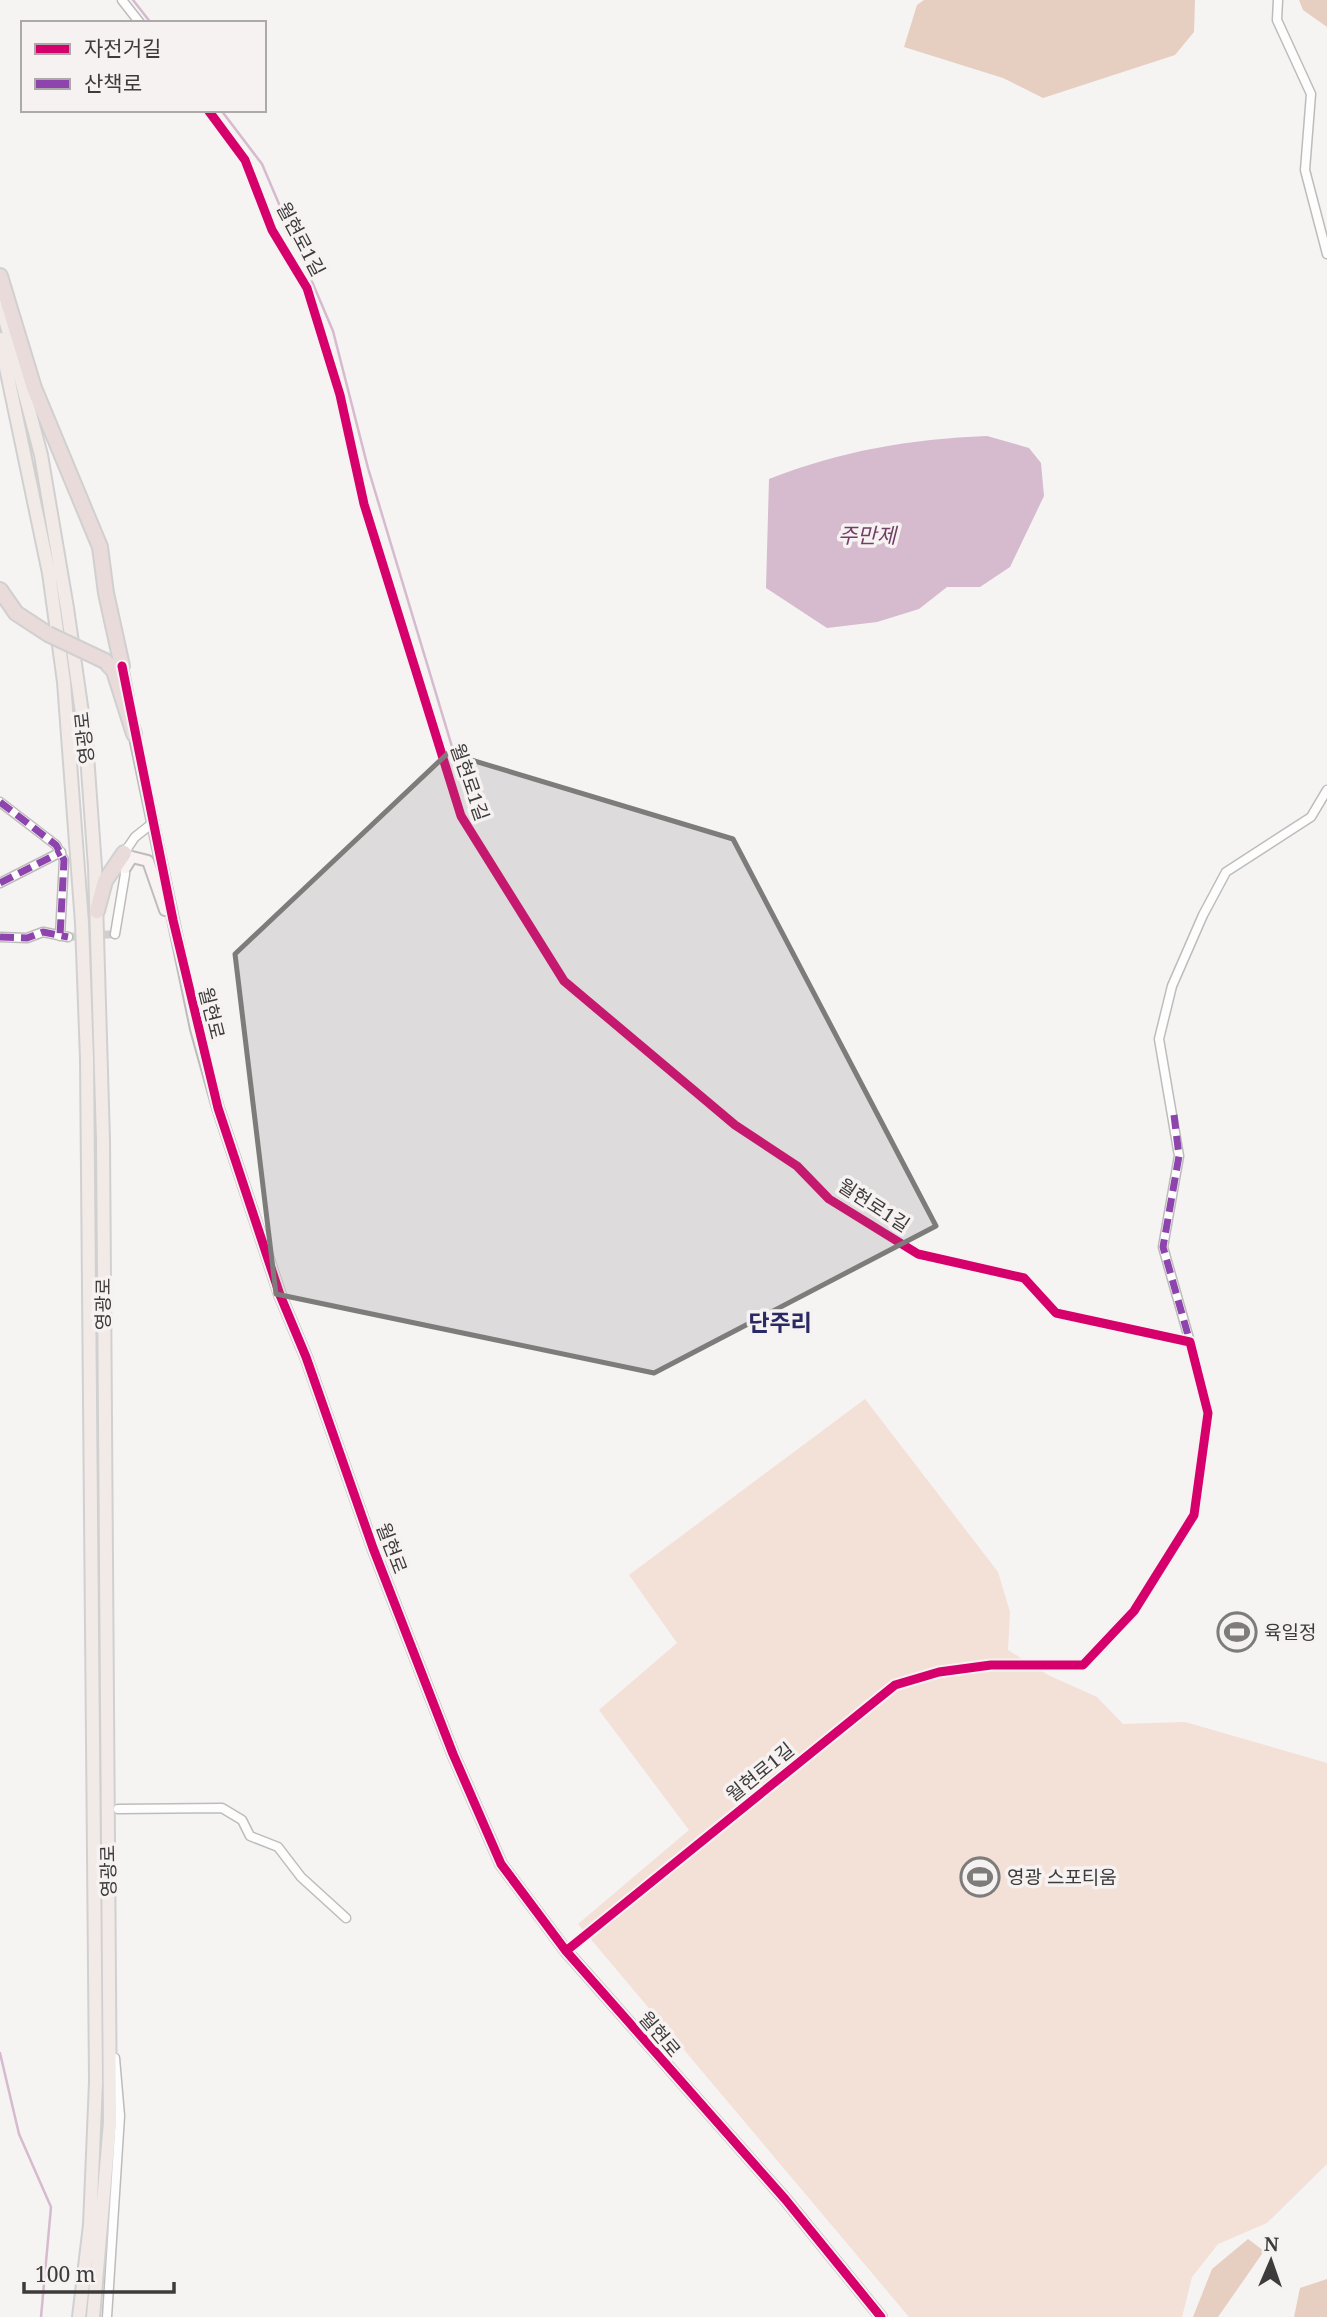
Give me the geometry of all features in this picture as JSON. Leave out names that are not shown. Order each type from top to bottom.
[{"type":"highway","points":[[0,276],[34,388],[100,547],[106,593],[122,666]]},
{"type":"highway","points":[[0,590],[16,613],[48,634],[106,661],[114,671],[134,734]]},
{"type":"highway","points":[[97,911],[106,881],[124,853]]},
{"type":"main road","name":"영광로","points":[[0,300],[41,455],[67,608],[86,741],[97,911],[103,1154],[110,2122],[93,2317]]},
{"type":"main road","name":"영광로","points":[[0,339],[43,537],[64,682],[86,993],[96,2082],[90,2225],[79,2317]]},
{"type":"street","points":[[122,0],[138,21]]},
{"type":"street","points":[[1278,0],[1277,20],[1311,94],[1305,170],[1327,254]]},
{"type":"street","name":"월현로1길","points":[[209,112],[245,160],[272,230],[307,288],[340,395],[364,504],[461,816],[564,981],[735,1125],[797,1166],[829,1199],[918,1255],[1024,1278],[1056,1313],[1190,1342],[1208,1413],[1194,1515],[1134,1611],[1083,1665],[991,1665],[939,1672],[894,1685],[566,1951]]},
{"type":"street","name":"월현로","points":[[122,666],[180,953],[218,1108],[280,1295],[306,1357],[373,1548],[453,1754],[501,1864],[566,1951],[785,2199],[881,2317]]},
{"type":"street","points":[[1190,1342],[1163,1247],[1179,1156],[1159,1039],[1172,986],[1203,915],[1226,872],[1311,817],[1327,790]]},
{"type":"street","points":[[0,802],[56,845],[61,852],[66,881],[64,937],[43,932],[27,937],[0,937]]},
{"type":"street","points":[[115,934],[125,868],[124,853],[135,837],[154,821]]},
{"type":"street","points":[[0,883],[61,852]]},
{"type":"street","points":[[125,868],[132,857],[148,861],[180,953]]},
{"type":"street","points":[[118,1809],[222,1808],[242,1820],[250,1836],[278,1847],[301,1877],[346,1918]]},
{"type":"street","points":[[107,2317],[120,2116],[110,1996]]},
{"type":"highlighted area","points":[[448,753],[733,839],[936,1226],[654,1373],[276,1294],[235,954]]},
{"type":"shaded area","points":[[924,0],[1195,0],[1194,32],[1175,55],[1043,98],[1003,78],[904,47],[917,5]]},
{"type":"shaded area","points":[[1299,0],[1327,0],[1327,27],[1303,10]]},
{"type":"shaded area","name":"영광 스포티움","points":[[865,1399],[998,1572],[1010,1612],[1008,1650],[1048,1675],[1097,1697],[1123,1724],[1185,1722],[1327,1763],[1327,2164],[1267,2223],[1218,2244],[1192,2277],[1182,2317],[909,2317],[578,1924],[689,1830],[599,1710],[677,1643],[629,1575]]},
{"type":"shaded area","points":[[1248,2239],[1264,2251],[1218,2317],[1193,2317],[1212,2269]]},
{"type":"shaded area","points":[[1327,2279],[1327,2317],[1294,2317],[1300,2288]]},
{"type":"water","name":"주만제","points":[[987,436],[1029,448],[1041,463],[1044,496],[1010,567],[980,587],[947,587],[919,609],[877,622],[827,628],[766,588],[769,479],[822,461],[876,448],[930,440]]},
{"type":"waterway","points":[[133,0],[149,21]]},
{"type":"waterway","points":[[223,112],[262,164],[333,331],[368,468],[472,813]]},
{"type":"waterway","points":[[0,2053],[19,2134],[51,2207],[41,2317]]},
{"type":"tunnel","points":[[68,937],[115,934]]},
{"type":"marked path","points":[[0,802],[56,845],[64,860],[60,936]]},
{"type":"marked path","points":[[0,883],[61,852]]},
{"type":"marked path","points":[[0,937],[27,938],[43,932],[68,937]]},
{"type":"marked path","points":[[1174,1115],[1179,1156],[1163,1247],[1190,1342]]},
{"type":"cycle path","points":[[209,112],[245,160],[272,230],[307,288],[340,395],[364,504],[461,816],[564,981],[735,1125],[797,1166],[829,1199],[918,1254],[1024,1278],[1056,1313],[1190,1342],[1208,1413],[1194,1515],[1134,1611],[1083,1665],[991,1665],[939,1672],[895,1685],[566,1951]]},
{"type":"cycle path","points":[[122,666],[173,920],[218,1108],[280,1295],[306,1357],[373,1548],[453,1754],[501,1864],[566,1951],[785,2199],[881,2317]]},
{"type":"place","name":"육일정","points":[[1237,1632]]},
{"type":"place","name":"영광 스포티움","points":[[980,1877]]},
{"type":"district","name":"단주리","points":[[780,1323]]}]
